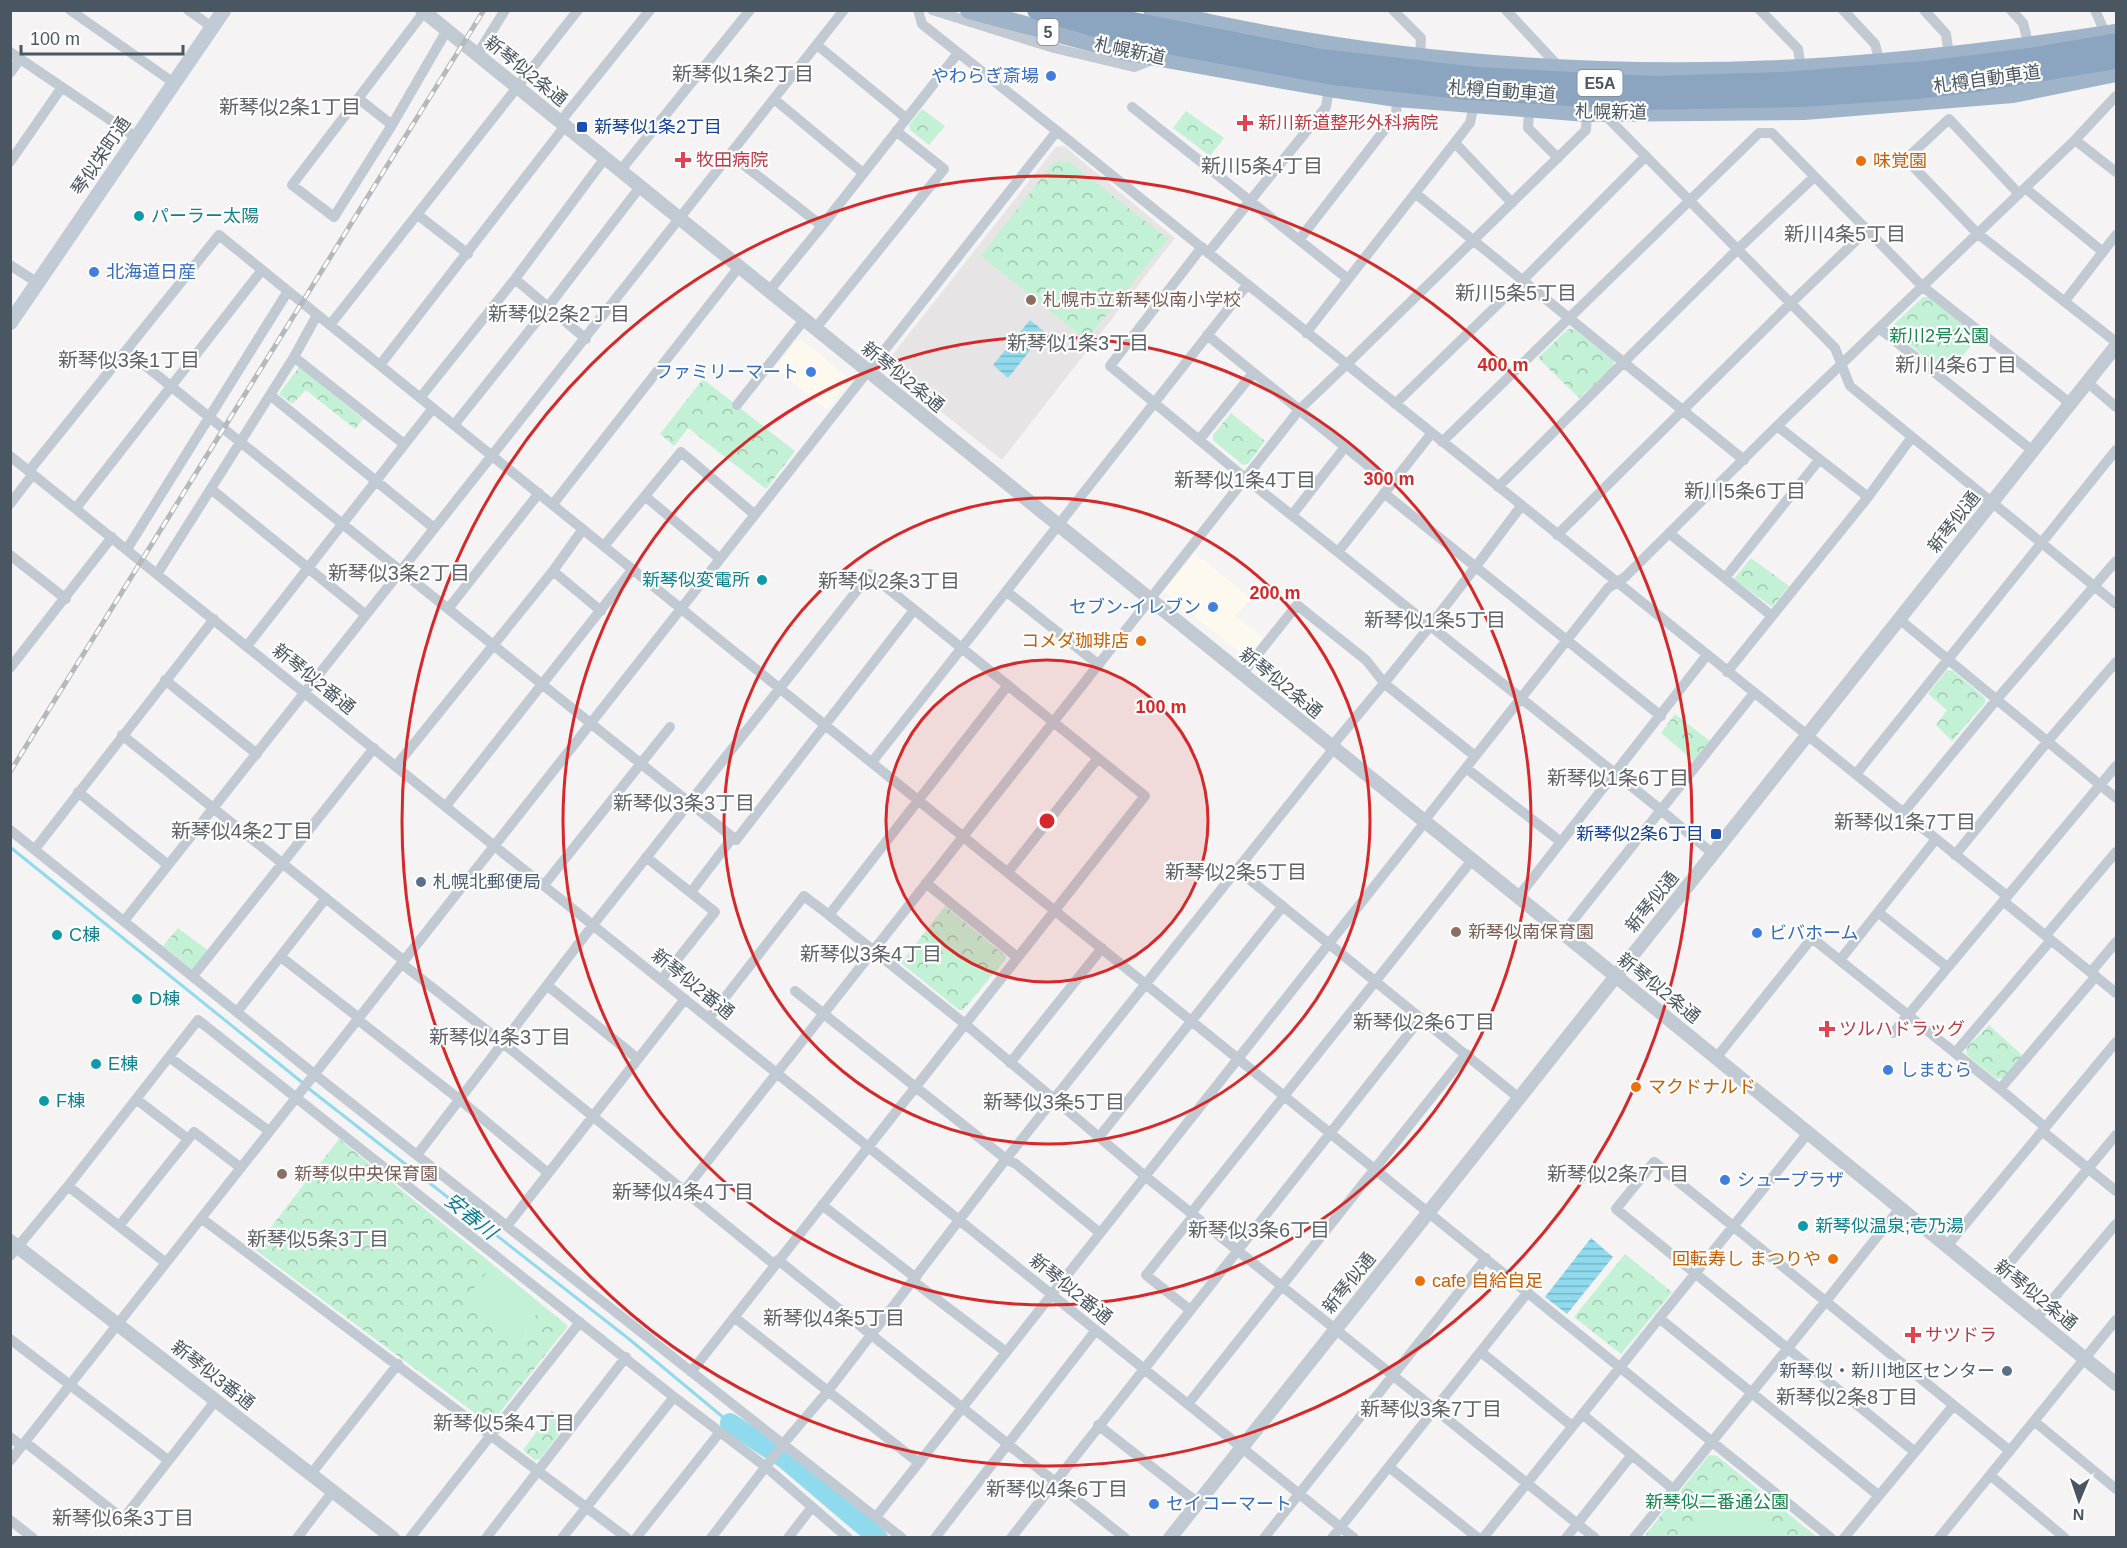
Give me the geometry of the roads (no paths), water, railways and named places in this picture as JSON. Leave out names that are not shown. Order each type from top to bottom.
[{"type":"highway","name":"札幌新道","points":[[969,10],[1127,52],[1329,88],[1397,98],[1595,113],[1804,111],[2013,94],[2116,73]]},
{"type":"highway","name":"札樽自動車道","points":[[1036,10],[1130,37],[1333,75],[1469,90],[1638,100],[1802,97],[1917,89],[1976,82],[2116,59]]},
{"type":"highway","name":"札樽自動車道","points":[[1087,10],[1123,20],[1321,59],[1477,77],[1653,86],[1783,82],[1924,71],[2114,36]]},
{"type":"highway","points":[[1152,10],[1200,16],[1294,39],[1420,57],[1560,68],[1638,71],[1801,68],[2029,52]]},
{"type":"highway","points":[[1976,82],[2116,67]]},
{"type":"main road","name":"琴似栄町通","points":[[10,323],[224,10]]},
{"type":"street","points":[[70,10],[174,83]]},
{"type":"street","points":[[188,10],[212,27]]},
{"type":"street","points":[[477,55],[506,10]]},
{"type":"street","points":[[330,325],[578,10]]},
{"type":"street","points":[[380,365],[468,254],[650,10]]},
{"type":"street","points":[[621,171],[750,10]]},
{"type":"street","points":[[124,921],[844,10]]},
{"type":"street","points":[[918,10],[922,24],[1856,774],[1955,855],[2049,938],[2116,993]]},
{"type":"street","points":[[932,10],[1054,48],[1134,67],[1157,58]]},
{"type":"street","points":[[1393,10],[1421,38],[1420,57]]},
{"type":"street","points":[[1760,10],[1798,49],[1801,68]]},
{"type":"street","points":[[1843,10],[1875,44],[1880,63]]},
{"type":"street","points":[[1924,10],[1946,34],[1950,56]]},
{"type":"street","points":[[2011,10],[2023,23],[2029,52]]},
{"type":"street","points":[[2095,10],[2114,36]]},
{"type":"street","points":[[423,11],[292,185],[334,217],[392,125],[447,30]]},
{"type":"street","name":"新琴似2条通","points":[[423,11],[1563,933],[2116,1384]]},
{"type":"street","points":[[1508,11],[1560,68],[1595,113],[1646,156],[1835,348],[1850,386],[2116,604]]},
{"type":"street","points":[[817,45],[906,118]]},
{"type":"street","points":[[10,52],[137,138]]},
{"type":"street","points":[[769,291],[958,53]]},
{"type":"street","points":[[10,73],[20,58]]},
{"type":"street","points":[[10,162],[62,87]]},
{"type":"street","points":[[1329,88],[1326,107],[1250,201],[1205,250],[1110,366],[1245,478],[1713,854]]},
{"type":"street","points":[[876,1517],[1608,588],[1625,577],[1777,426],[2075,140],[2116,96]]},
{"type":"street","points":[[1299,240],[1396,115],[1397,98]]},
{"type":"street","points":[[359,99],[392,125]]},
{"type":"street","points":[[774,99],[863,173]]},
{"type":"street","points":[[1306,333],[1470,123],[1474,104]]},
{"type":"street","points":[[1132,106],[1348,279]]},
{"type":"street","points":[[1529,108],[1528,128],[1558,158]]},
{"type":"street","points":[[684,1191],[1299,410],[1586,130],[1595,113]]},
{"type":"street","points":[[2103,252],[2022,191],[1948,119],[1906,159],[1977,232],[2116,344]]},
{"type":"street","points":[[737,405],[944,169],[896,131]]},
{"type":"street","points":[[10,1461],[1057,131]]},
{"type":"street","points":[[1442,442],[1760,133],[1772,133],[1922,286],[2071,404]]},
{"type":"street","points":[[2075,140],[2116,172]]},
{"type":"street","points":[[1455,142],[1512,203]]},
{"type":"street","points":[[731,154],[822,226]]},
{"type":"street","points":[[1395,404],[1646,156]]},
{"type":"street","points":[[420,398],[515,279],[605,158]]},
{"type":"street","points":[[1498,487],[1738,249],[1814,177]]},
{"type":"street","points":[[454,425],[640,186]]},
{"type":"street","points":[[1415,193],[1744,460]]},
{"type":"street","points":[[418,215],[468,254]]},
{"type":"street","points":[[1557,535],[1866,231]]},
{"type":"street","points":[[2065,301],[2116,235]]},
{"type":"street","points":[[10,504],[31,472],[219,236],[1831,1538]]},
{"type":"street","points":[[10,265],[38,283]]},
{"type":"street","points":[[553,504],[739,267]]},
{"type":"street","points":[[76,508],[262,270]]},
{"type":"street","points":[[515,279],[586,339]]},
{"type":"street","points":[[872,762],[1247,285]]},
{"type":"street","points":[[127,549],[288,291]]},
{"type":"street","points":[[157,574],[294,357],[317,315]]},
{"type":"street","points":[[1879,328],[2033,450]]},
{"type":"street","points":[[1207,335],[1345,447],[1388,489],[1477,567],[1661,716]]},
{"type":"street","name":"新琴似通","points":[[1170,1538],[2071,404],[2116,344]]},
{"type":"street","points":[[127,351],[736,840],[914,610]]},
{"type":"street","points":[[294,357],[404,444]]},
{"type":"street","points":[[1199,440],[1253,372]]},
{"type":"street","points":[[2087,382],[2116,407]]},
{"type":"street","points":[[270,395],[435,528]]},
{"type":"street","points":[[247,646],[433,408]]},
{"type":"street","points":[[1777,426],[1868,497]]},
{"type":"street","points":[[1338,552],[1431,434]]},
{"type":"street","points":[[1727,672],[1868,497],[1912,437]]},
{"type":"street","points":[[1292,515],[1345,447]]},
{"type":"street","points":[[1856,774],[2116,450]]},
{"type":"street","points":[[604,546],[681,452],[754,514]]},
{"type":"street","name":"新琴似2番通","points":[[10,456],[1354,1538]]},
{"type":"street","points":[[1725,578],[1820,460]]},
{"type":"street","points":[[211,489],[366,615]]},
{"type":"street","points":[[448,609],[539,493]]},
{"type":"street","points":[[646,497],[719,558]]},
{"type":"street","points":[[711,1538],[782,1445],[828,1391],[915,1280],[1006,1159],[1477,567],[1521,506]]},
{"type":"street","points":[[396,766],[583,529]]},
{"type":"street","points":[[1669,533],[1772,616]]},
{"type":"street","points":[[10,668],[14,656],[66,599],[112,537]]},
{"type":"street","points":[[10,555],[66,599]]},
{"type":"street","points":[[1903,813],[1997,699],[2116,561]]},
{"type":"street","points":[[446,806],[633,569]]},
{"type":"street","points":[[552,571],[601,611]]},
{"type":"street","points":[[417,1155],[646,857],[870,574],[1146,796],[691,1372]]},
{"type":"street","points":[[1006,591],[1099,665]]},
{"type":"street","points":[[1242,674],[1297,605],[1366,660],[1384,684],[1475,756]]},
{"type":"street","points":[[35,849],[214,619]]},
{"type":"street","points":[[1899,619],[2116,798]]},
{"type":"street","points":[[1518,897],[1707,655]]},
{"type":"street","points":[[1955,855],[2116,662]]},
{"type":"street","points":[[165,680],[257,754]]},
{"type":"street","points":[[828,915],[1008,685]]},
{"type":"street","points":[[1563,933],[1754,693]]},
{"type":"street","points":[[544,885],[670,727]]},
{"type":"street","points":[[122,735],[326,898],[684,1191],[871,1335],[1125,1538]]},
{"type":"street","points":[[193,976],[374,748]]},
{"type":"street","points":[[1008,872],[1098,758]]},
{"type":"street","points":[[1893,1032],[2116,766]]},
{"type":"street","points":[[1466,768],[1561,843]]},
{"type":"street","points":[[78,792],[168,865]]},
{"type":"street","points":[[10,830],[193,976],[312,1077],[417,1155],[902,1538]]},
{"type":"street","points":[[691,892],[733,837]]},
{"type":"street","points":[[1840,960],[1936,839]]},
{"type":"street","points":[[1955,1053],[2116,852]]},
{"type":"street","points":[[646,857],[715,912],[662,980]]},
{"type":"street","points":[[1190,1310],[1146,1275],[1472,860]]},
{"type":"street","points":[[1238,870],[1519,1098]]},
{"type":"street","points":[[926,883],[1017,957]]},
{"type":"street","points":[[709,1018],[804,896],[965,1024],[1145,1176],[1595,1538]]},
{"type":"street","points":[[237,1012],[326,898]]},
{"type":"street","points":[[1099,1137],[1283,906]]},
{"type":"street","points":[[1879,913],[1947,967]]},
{"type":"street","points":[[1716,1058],[1812,938],[2000,1089],[2116,1191]]},
{"type":"street","points":[[2000,1089],[2116,942]]},
{"type":"street","points":[[1010,1063],[1102,948]]},
{"type":"street","points":[[280,957],[548,1173]]},
{"type":"street","points":[[548,986],[638,1059]]},
{"type":"street","points":[[795,992],[1006,1159],[1017,1164],[1100,1233]]},
{"type":"street","points":[[507,1226],[685,999]]},
{"type":"street","points":[[1011,1537],[1421,1018]]},
{"type":"street","points":[[13,1248],[68,1186],[198,1020],[298,1095],[674,1397],[720,1432],[768,1464],[848,1538]]},
{"type":"street","points":[[1947,1246],[2116,1042]]},
{"type":"street","points":[[1188,1404],[1466,1054]]},
{"type":"street","points":[[169,1057],[269,1131]]},
{"type":"street","points":[[136,1099],[189,1139]]},
{"type":"street","points":[[119,1226],[194,1132],[241,1168]]},
{"type":"street","points":[[1483,1538],[1808,1133]]},
{"type":"street","points":[[1993,1283],[2116,1135]]},
{"type":"street","points":[[1915,1452],[1616,1209],[1654,1162],[2010,1451]]},
{"type":"street","points":[[68,1186],[166,1263]]},
{"type":"street","points":[[822,1205],[1006,1352]]},
{"type":"street","points":[[1634,1538],[1900,1208]]},
{"type":"street","points":[[201,1218],[627,1538]]},
{"type":"street","points":[[2037,1319],[2116,1224]]},
{"type":"street","name":"新琴似3番通","points":[[13,1248],[118,1324],[393,1538]]},
{"type":"street","points":[[1264,1538],[1486,1258]]},
{"type":"street","points":[[1332,1538],[1528,1292]]},
{"type":"street","points":[[734,1317],[919,1463]]},
{"type":"street","points":[[1659,1318],[1878,1496]]},
{"type":"street","points":[[1942,1536],[2116,1320]]},
{"type":"street","points":[[410,1538],[580,1322]]},
{"type":"street","points":[[935,1538],[1096,1330]]},
{"type":"street","points":[[10,1339],[168,1460]]},
{"type":"street","points":[[1480,1352],[1572,1426]]},
{"type":"street","points":[[486,1538],[626,1357]]},
{"type":"street","points":[[311,1474],[398,1364]]},
{"type":"street","points":[[562,1538],[674,1397]]},
{"type":"street","points":[[10,1437],[23,1444],[123,1519],[216,1400]]},
{"type":"street","points":[[1844,1538],[1953,1406]]},
{"type":"street","points":[[1582,1414],[1673,1489]]},
{"type":"street","points":[[2034,1421],[2116,1488]]},
{"type":"street","points":[[1098,1425],[1198,1503]]},
{"type":"street","points":[[636,1538],[720,1432]]},
{"type":"street","points":[[1566,1538],[1631,1456]]},
{"type":"street","points":[[1389,1467],[1478,1538]]},
{"type":"street","points":[[1990,1475],[2065,1538]]},
{"type":"street","points":[[297,1538],[333,1491]]},
{"type":"street","points":[[788,1538],[812,1507]]},
{"type":"street","points":[[10,1520],[33,1538]]},
{"type":"water","points":[[1030,320],[1045,332],[1008,378],[993,365]]},
{"type":"water","points":[[1591,1238],[1613,1257],[1567,1314],[1545,1297]]},
{"type":"waterway","name":"安春川","points":[[10,847],[303,1083]]},
{"type":"waterway","name":"安春川","points":[[308,1088],[629,1339],[730,1423]]},
{"type":"waterway","name":"安春川","points":[[730,1423],[785,1459],[878,1538]]},
{"type":"railway","points":[[10,772],[484,10]]},
{"type":"place","name":"やわらぎ斎場","points":[[1051,76]]},
{"type":"place","name":"新川新道整形外科病院","points":[[1245,123]]},
{"type":"place","name":"新琴似1条2丁目","points":[[582,127]]},
{"type":"place","name":"牧田病院","points":[[683,160]]},
{"type":"place","name":"味覚園","points":[[1861,161]]},
{"type":"place","name":"パーラー太陽","points":[[139,216]]},
{"type":"place","name":"北海道日産","points":[[94,272]]},
{"type":"place","name":"札幌市立新琴似南小学校","points":[[1031,300]]},
{"type":"place","name":"ファミリーマート","points":[[811,372]]},
{"type":"place","name":"新琴似変電所","points":[[762,580]]},
{"type":"place","name":"セブン-イレブン","points":[[1213,607]]},
{"type":"place","name":"コメダ珈琲店","points":[[1141,641]]},
{"type":"place","name":"新琴似2条6丁目","points":[[1716,834]]},
{"type":"place","name":"札幌北郵便局","points":[[421,882]]},
{"type":"place","name":"新琴似南保育園","points":[[1456,932]]},
{"type":"place","name":"ビバホーム","points":[[1757,933]]},
{"type":"place","name":"C棟","points":[[57,935]]},
{"type":"place","name":"D棟","points":[[137,999]]},
{"type":"place","name":"ツルハドラッグ","points":[[1827,1029]]},
{"type":"place","name":"E棟","points":[[96,1064]]},
{"type":"place","name":"しまむら","points":[[1888,1070]]},
{"type":"place","name":"マクドナルド","points":[[1636,1087]]},
{"type":"place","name":"F棟","points":[[44,1101]]},
{"type":"place","name":"新琴似中央保育園","points":[[282,1174]]},
{"type":"place","name":"シュープラザ","points":[[1725,1180]]},
{"type":"place","name":"新琴似温泉;壱乃湯","points":[[1803,1226]]},
{"type":"place","name":"回転寿し まつりや","points":[[1833,1259]]},
{"type":"place","name":"cafe 自給自足","points":[[1420,1281]]},
{"type":"place","name":"サツドラ","points":[[1913,1335]]},
{"type":"place","name":"新琴似・新川地区センター","points":[[2007,1371]]},
{"type":"place","name":"セイコーマート","points":[[1154,1504]]},
{"type":"district","name":"新琴似1条2丁目","points":[[743,74]]},
{"type":"district","name":"新琴似2条1丁目","points":[[290,107]]},
{"type":"district","name":"新川5条4丁目","points":[[1262,166]]},
{"type":"district","name":"新川4条5丁目","points":[[1845,234]]},
{"type":"district","name":"新川5条5丁目","points":[[1516,293]]},
{"type":"district","name":"新琴似2条2丁目","points":[[559,314]]},
{"type":"district","name":"新琴似1条3丁目","points":[[1078,343]]},
{"type":"district","name":"新琴似3条1丁目","points":[[129,360]]},
{"type":"district","name":"新川4条6丁目","points":[[1956,365]]},
{"type":"district","name":"新琴似1条4丁目","points":[[1245,480]]},
{"type":"district","name":"新川5条6丁目","points":[[1745,491]]},
{"type":"district","name":"新琴似3条2丁目","points":[[399,573]]},
{"type":"district","name":"新琴似2条3丁目","points":[[889,581]]},
{"type":"district","name":"新琴似1条5丁目","points":[[1435,620]]},
{"type":"district","name":"新琴似1条6丁目","points":[[1618,778]]},
{"type":"district","name":"新琴似3条3丁目","points":[[684,803]]},
{"type":"district","name":"新琴似1条7丁目","points":[[1905,822]]},
{"type":"district","name":"新琴似4条2丁目","points":[[242,831]]},
{"type":"district","name":"新琴似2条5丁目","points":[[1236,872]]},
{"type":"district","name":"新琴似3条4丁目","points":[[871,954]]},
{"type":"district","name":"新琴似2条6丁目","points":[[1424,1022]]},
{"type":"district","name":"新琴似4条3丁目","points":[[500,1037]]},
{"type":"district","name":"新琴似3条5丁目","points":[[1054,1102]]},
{"type":"district","name":"新琴似2条7丁目","points":[[1618,1174]]},
{"type":"district","name":"新琴似4条4丁目","points":[[683,1192]]},
{"type":"district","name":"新琴似3条6丁目","points":[[1259,1230]]},
{"type":"district","name":"新琴似5条3丁目","points":[[318,1239]]},
{"type":"district","name":"新琴似4条5丁目","points":[[834,1318]]},
{"type":"district","name":"新琴似2条8丁目","points":[[1847,1397]]},
{"type":"district","name":"新琴似3条7丁目","points":[[1431,1409]]},
{"type":"district","name":"新琴似5条4丁目","points":[[504,1423]]},
{"type":"district","name":"新琴似4条6丁目","points":[[1057,1489]]},
{"type":"district","name":"新琴似6条3丁目","points":[[123,1518]]},
{"type":"park label","name":"新川2号公園","points":[[1939,336]]},
{"type":"park label","name":"新琴似二番通公園","points":[[1717,1502]]}]
